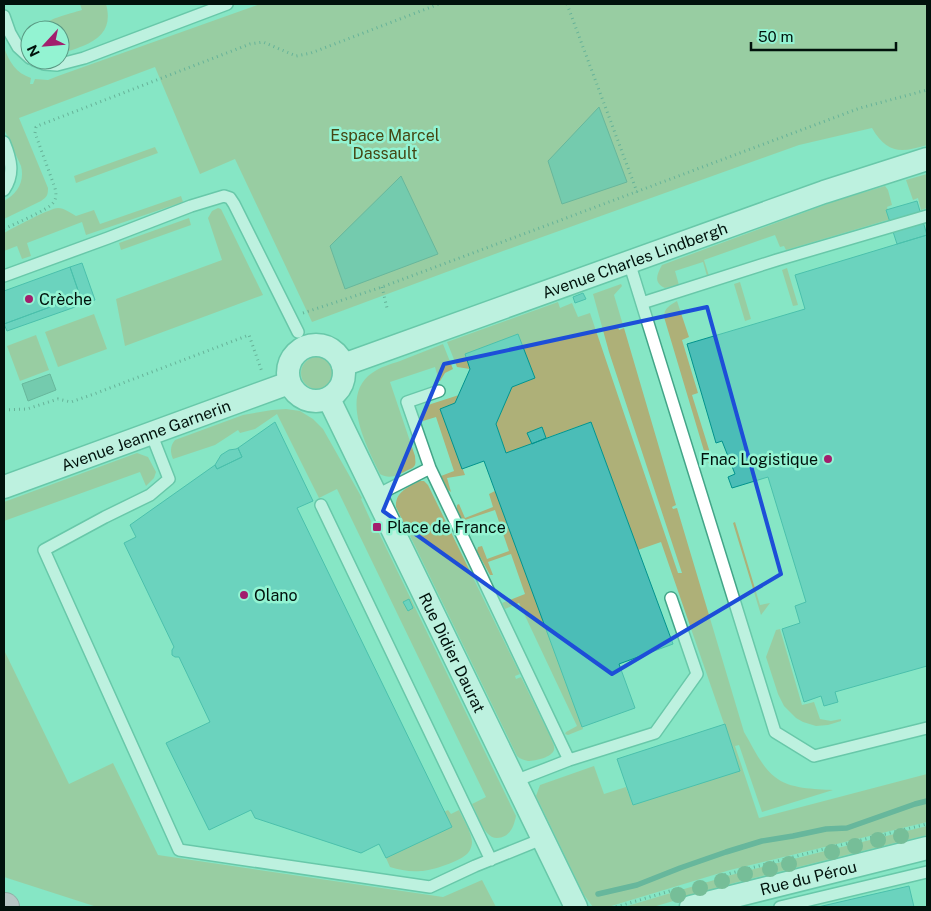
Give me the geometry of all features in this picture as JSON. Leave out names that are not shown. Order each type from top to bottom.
[{"type":"street","name":"Avenue Charles Lindbergh","points":[[344,364],[824,192],[927,159]]},
{"type":"street","points":[[307,346],[325,346],[333,350],[344,364],[345,375],[342,385],[337,393],[321,402],[305,400],[298,396],[289,383],[289,365],[293,357],[307,346]]},
{"type":"street","name":"Avenue Jeanne Garnerin","points":[[4,487],[289,383]]},
{"type":"street","name":"Rue Didier Daurat","points":[[329,399],[576,907]]},
{"type":"street","name":"Rue du Pérou","points":[[691,907],[927,848]]},
{"type":"lane","points":[[70,62],[227,4]]},
{"type":"lane","points":[[4,16],[10,33],[20,49]]},
{"type":"lane","points":[[4,142],[11,169],[10,182],[4,190]]},
{"type":"lane","points":[[4,276],[192,206],[224,196],[230,198],[234,204],[298,332]]},
{"type":"lane","points":[[642,303],[777,260],[927,216]]},
{"type":"lane","points":[[629,262],[775,732],[814,756],[927,728]]},
{"type":"lane","points":[[439,391],[408,402],[430,468],[569,760]]},
{"type":"lane","points":[[151,433],[169,479],[150,495],[44,550],[179,850],[430,887],[542,839]]},
{"type":"lane","points":[[380,506],[386,491],[430,468]]},
{"type":"lane","points":[[321,505],[491,860]]},
{"type":"lane","points":[[515,782],[569,760],[655,733],[697,674],[671,598]]},
{"type":"lane","points":[[780,907],[927,872]]},
{"type":"path","points":[[4,229],[54,203],[56,196],[55,188],[35,133],[36,127],[250,44],[263,42],[296,56],[311,53],[439,4]]},
{"type":"path","points":[[567,4],[637,192]]},
{"type":"path","points":[[291,318],[382,287],[860,108],[927,90]]},
{"type":"path","points":[[382,287],[387,308]]},
{"type":"path","points":[[4,410],[27,410],[58,399],[71,402],[249,335],[263,375]]},
{"type":"highlighted area","points":[[707,307],[781,574],[612,674],[383,511],[444,364]]},
{"type":"green space","points":[[80,4],[106,4],[108,12],[107,25],[96,39],[70,50],[70,20],[51,20],[82,10]]},
{"type":"green space","name":"Espace Marcel Dassault","points":[[260,4],[927,4],[927,145],[902,150],[895,149],[883,143],[872,128],[799,145],[312,322],[235,159],[200,174],[155,67],[19,118],[48,192],[41,201],[4,219],[4,201],[13,195],[19,187],[22,172],[4,129],[4,47],[14,66],[21,73],[31,78],[30,84],[33,84],[35,79],[48,80]]},
{"type":"green space","points":[[155,147],[158,153],[76,183],[74,176]]},
{"type":"green space","points":[[927,174],[927,208],[921,210],[918,198],[913,200],[906,180]]},
{"type":"green space","points":[[885,186],[892,205],[887,207],[891,219],[786,250],[784,246],[780,247],[775,235],[704,260],[709,276],[707,276],[703,262],[675,271],[679,285],[665,288],[657,281],[662,265],[838,200]]},
{"type":"green space","points":[[181,196],[183,202],[86,235],[82,222],[27,243],[31,256],[22,259],[17,246],[4,251],[4,233],[47,211],[58,208],[76,216],[94,210],[100,224]]},
{"type":"green space","points":[[218,208],[221,209],[263,295],[125,346],[116,299],[222,260],[208,218],[212,211]]},
{"type":"green space","points":[[189,218],[191,225],[121,250],[119,243]]},
{"type":"green space","points":[[787,268],[798,305],[793,306],[782,270]]},
{"type":"green space","points":[[740,282],[751,319],[745,321],[734,284]]},
{"type":"green space","points":[[621,284],[622,286],[614,295],[623,325],[618,327],[619,330],[624,328],[676,505],[672,507],[673,509],[677,508],[744,732],[770,773],[781,781],[802,788],[833,790],[762,812],[739,745],[735,746],[759,818],[927,774],[927,822],[730,870],[608,907],[593,907],[584,895],[536,796],[540,785],[594,766],[604,794],[626,787],[633,805],[740,770],[661,542],[638,550],[591,422],[546,438],[542,428],[528,433],[532,444],[506,453],[496,424],[512,387],[535,378],[518,335],[465,354],[470,369],[457,367],[447,342],[558,302],[560,308],[572,303],[578,317],[590,313],[678,573],[682,573],[609,352],[593,294]]},
{"type":"green space","points":[[677,301],[689,337],[682,340],[698,393],[692,395],[711,456],[709,464],[664,317],[666,309]]},
{"type":"green space","points":[[94,314],[107,349],[58,367],[45,332]]},
{"type":"green space","points":[[36,335],[49,370],[20,381],[7,346]]},
{"type":"green space","points":[[443,344],[453,369],[445,373],[440,381],[435,367],[390,382],[415,456],[415,465],[397,475],[391,477],[384,476],[380,474],[363,436],[359,422],[358,395],[362,383],[378,369]]},
{"type":"green space","points":[[317,357],[323,358],[328,362],[332,367],[332,379],[328,384],[323,388],[317,389],[311,388],[306,384],[302,379],[301,373],[302,367],[306,362],[311,358]]},
{"type":"green space","points":[[459,395],[455,403],[440,409],[465,475],[447,478],[451,492],[441,476],[454,471],[436,417],[423,421],[422,415],[429,405]]},
{"type":"green space","points":[[286,409],[300,411],[313,419],[323,429],[362,498],[375,530],[377,529],[516,816],[513,827],[505,836],[492,837],[480,823],[472,804],[486,797],[337,489],[319,498],[277,414],[255,429],[240,433],[238,430],[215,445],[173,459],[171,449],[175,440],[243,415]]},
{"type":"green space","points":[[137,453],[148,457],[156,472],[154,478],[146,486],[140,472],[4,521],[4,502]]},
{"type":"green space","points":[[420,481],[424,481],[428,485],[520,674],[515,676],[516,679],[521,677],[551,738],[554,750],[547,757],[528,761],[517,756],[396,507],[400,494]]},
{"type":"green space","points":[[495,491],[583,729],[568,735],[565,734],[566,732],[577,726],[519,603],[505,609],[502,603],[525,594],[511,554],[488,562],[493,575],[490,575],[477,551],[478,547],[482,546],[487,559],[509,551],[495,510],[465,520],[469,534],[457,509],[459,504],[465,518],[493,507],[489,494]]},
{"type":"green space","points":[[735,522],[760,605],[770,603],[761,615],[733,523]]},
{"type":"green space","points":[[780,629],[802,705],[814,702],[820,719],[831,721],[841,719],[841,721],[816,726],[796,718],[784,706],[766,657],[776,630]]},
{"type":"green space","points":[[4,650],[69,784],[113,763],[158,855],[443,897],[482,880],[496,907],[97,907],[4,877]]},
{"type":"green space","points":[[448,810],[451,814],[459,810],[471,834],[472,842],[468,853],[453,862],[426,871],[409,871],[390,867],[386,858],[451,827],[444,812]]},
{"type":"green space","points":[[927,826],[927,835],[734,883],[653,907],[624,907],[731,875]]},
{"type":"shaded area","points":[[599,107],[627,182],[562,204],[548,161]]},
{"type":"shaded area","points":[[401,176],[438,254],[345,289],[330,246]]},
{"type":"shaded area","points":[[50,374],[56,390],[28,401],[22,384]]},
{"type":"building","points":[[917,201],[927,235],[897,244],[886,210]]},
{"type":"building","name":"Fnac Logistique","points":[[927,235],[927,666],[835,692],[838,702],[824,706],[821,696],[804,702],[782,629],[800,623],[795,606],[806,602],[768,477],[732,488],[728,477],[735,474],[722,441],[716,443],[687,344],[805,309],[795,275]]},
{"type":"building","points":[[82,263],[95,300],[7,331],[4,324],[80,296],[70,267]]},
{"type":"building","points":[[70,267],[80,296],[4,324],[4,291]]},
{"type":"building","points":[[583,293],[586,299],[575,303],[573,297]]},
{"type":"building","points":[[518,334],[535,378],[512,387],[496,424],[506,453],[591,422],[673,644],[619,664],[635,708],[582,727],[484,461],[462,469],[440,409],[455,403],[470,369],[465,354]]},
{"type":"building","name":"Olano","points":[[275,422],[313,501],[297,508],[452,827],[386,858],[379,844],[361,853],[255,818],[251,810],[209,830],[166,743],[210,722],[179,657],[172,655],[174,647],[124,543],[136,537],[130,525],[215,465],[217,469],[242,457],[238,448]]},
{"type":"building","points":[[542,427],[546,438],[532,444],[527,433]]},
{"type":"building","points":[[238,448],[242,457],[217,469],[215,465],[221,455],[229,450]]},
{"type":"building","points":[[409,599],[413,608],[408,611],[403,602]]},
{"type":"building","points":[[725,724],[740,771],[633,805],[617,759]]},
{"type":"building","points":[[909,886],[914,907],[818,907]]},
{"type":"waterway","points":[[598,894],[637,885],[680,868],[762,841],[826,829],[847,828],[927,801]]},
{"type":"place","name":"Crèche","points":[[29,299]]},
{"type":"place","name":"Fnac Logistique","points":[[828,459]]},
{"type":"place","name":"Place de France","points":[[377,527]]},
{"type":"place","name":"Olano","points":[[244,595]]}]
